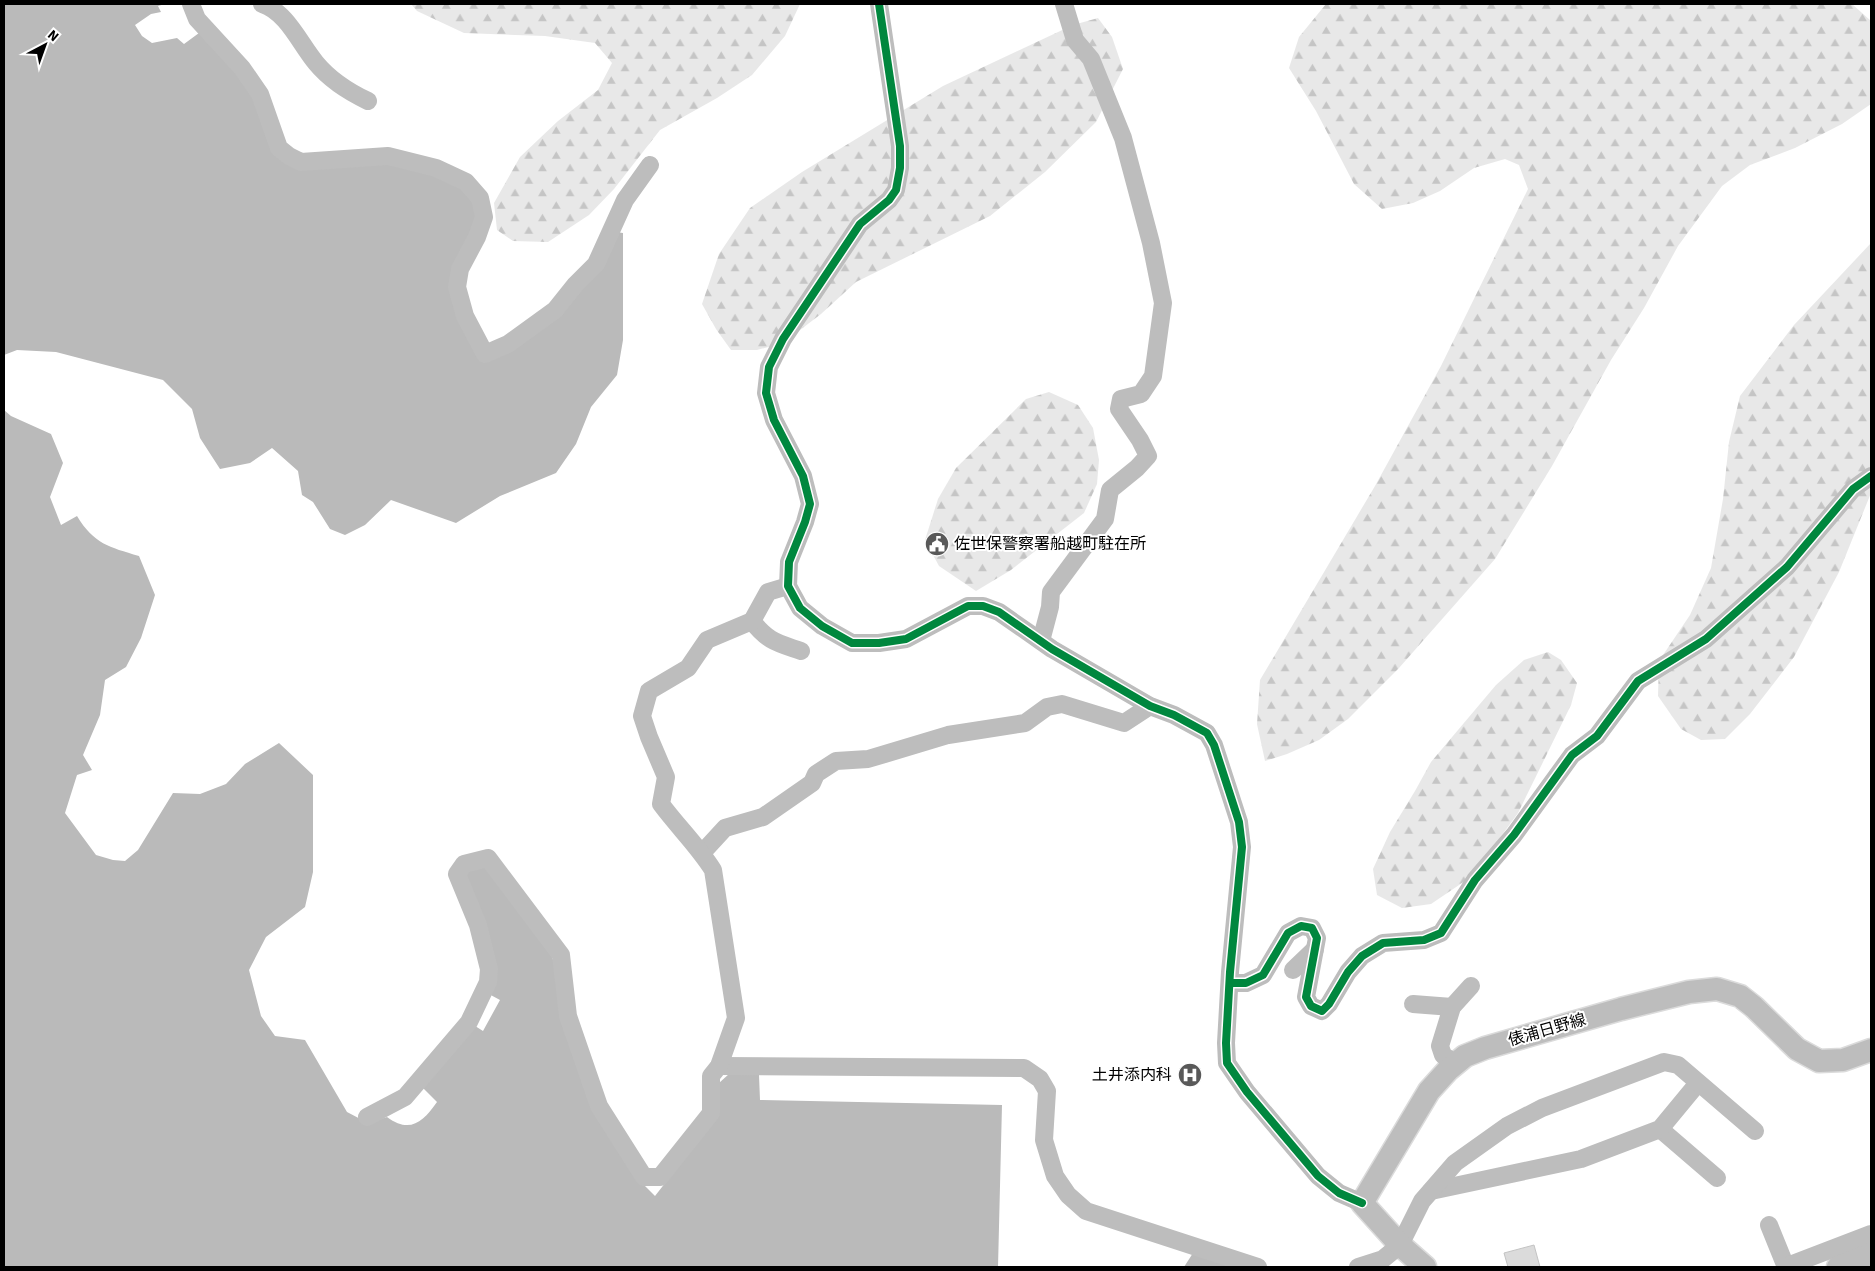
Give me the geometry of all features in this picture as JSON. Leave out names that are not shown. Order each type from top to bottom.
[{"type":"main road","name":"俵浦日野線","points":[[1362,1203],[1430,1091],[1448,1070],[1465,1056],[1485,1048],[1621,1009],[1689,992],[1717,989],[1740,996],[1797,1049],[1820,1061],[1843,1060],[1871,1050]]},
{"type":"main road","points":[[1362,1203],[1400,1245],[1425,1267]]},
{"type":"main road","points":[[1838,1267],[1871,1254]]},
{"type":"street","points":[[190,4],[197,19],[242,68],[260,94],[279,148],[289,156],[301,162],[388,156],[436,168],[466,182],[480,198],[484,217],[477,237],[460,269],[457,287],[465,316],[485,354],[508,344],[556,310],[596,264],[625,200],[650,165]]},
{"type":"street","points":[[262,4],[268,6],[291,27],[316,64],[345,90],[368,101]]},
{"type":"street","points":[[879,4],[900,146],[900,168],[896,190],[889,200],[860,224],[783,339],[769,367],[766,393],[774,420],[803,476],[810,504],[789,562],[788,586],[800,608],[822,626],[852,642],[879,643],[906,639],[968,606],[983,606],[998,612],[1052,649],[1150,706],[1182,719],[1207,733],[1214,745],[1239,822],[1242,848],[1230,983],[1226,1043],[1227,1063],[1247,1092],[1318,1176],[1339,1193],[1362,1203]]},
{"type":"street","points":[[1041,641],[1050,607],[1050,592],[1105,519],[1110,490],[1137,468],[1148,456],[1120,410],[1122,399],[1141,394],[1153,376],[1163,303],[1151,243],[1123,138],[1091,59],[1075,40],[1064,4]]},
{"type":"street","points":[[1230,983],[1246,984],[1263,975],[1288,933],[1301,926],[1312,928],[1317,938],[1306,997],[1311,1006],[1322,1011],[1329,1004],[1348,972],[1362,956],[1382,944],[1424,940],[1441,933],[1475,880],[1514,835],[1572,755],[1597,736],[1638,681],[1706,639],[1787,567],[1854,489],[1871,476]]},
{"type":"street","points":[[367,1117],[405,1097],[469,1022],[488,982],[488,969],[478,925],[457,874],[464,864],[488,858],[561,955],[568,1016],[598,1106],[644,1177],[660,1177],[711,1113],[711,1076],[719,1066],[736,1018],[713,870],[702,853],[661,804],[666,777],[642,716],[649,692],[688,668],[707,640],[752,621],[768,592],[788,586]]},
{"type":"street","points":[[752,621],[773,642],[802,651]]},
{"type":"street","points":[[702,853],[725,828],[763,817],[812,784],[816,774],[836,761],[868,759],[948,735],[1025,723],[1047,707],[1062,704],[1124,723],[1150,706]]},
{"type":"street","points":[[1293,970],[1315,949]]},
{"type":"street","points":[[1456,1064],[1443,1055],[1440,1046],[1452,1007],[1471,986]]},
{"type":"street","points":[[1413,1004],[1452,1007]]},
{"type":"street","points":[[1358,1267],[1383,1259],[1400,1245],[1422,1201],[1455,1163],[1507,1126],[1542,1108],[1664,1062],[1678,1066],[1755,1131]]},
{"type":"street","points":[[719,1066],[1024,1068],[1040,1079],[1047,1091],[1044,1140],[1055,1176],[1068,1195],[1086,1211],[1258,1267]]},
{"type":"street","points":[[1431,1191],[1581,1159],[1660,1129],[1698,1083]]},
{"type":"street","points":[[1660,1129],[1717,1178]]},
{"type":"street","points":[[1769,1225],[1786,1267],[1871,1234]]},
{"type":"green space","points":[[411,4],[800,4],[785,36],[752,75],[717,98],[660,130],[614,189],[589,215],[548,242],[513,241],[497,230],[494,203],[520,157],[558,121],[598,90],[612,63],[595,43],[545,36],[464,33],[417,11]]},
{"type":"green space","points":[[1326,4],[1852,4],[1871,21],[1871,104],[1842,124],[1795,148],[1750,165],[1722,186],[1678,246],[1552,466],[1495,559],[1399,668],[1348,719],[1319,740],[1265,761],[1257,724],[1260,680],[1375,486],[1441,366],[1528,189],[1519,165],[1505,159],[1474,168],[1440,191],[1413,203],[1382,209],[1354,184],[1316,111],[1289,68],[1299,37]]},
{"type":"green space","points":[[1098,18],[1112,37],[1123,69],[1096,122],[1045,172],[990,216],[856,282],[821,314],[783,343],[757,350],[731,350],[702,304],[719,254],[750,208],[802,172],[943,86],[1073,25]]},
{"type":"green space","points":[[1871,243],[1871,493],[1839,572],[1794,657],[1750,714],[1725,739],[1701,740],[1681,729],[1658,696],[1659,661],[1690,615],[1711,568],[1723,499],[1729,442],[1740,396],[1794,325]]},
{"type":"green space","points":[[1049,392],[1078,405],[1093,428],[1099,460],[1097,484],[1084,513],[1011,570],[976,591],[939,566],[925,540],[938,499],[956,468],[1026,399]]},
{"type":"green space","points":[[1548,652],[1561,660],[1577,683],[1571,705],[1518,813],[1486,857],[1465,881],[1431,904],[1402,908],[1377,895],[1373,869],[1390,832],[1431,762],[1496,685],[1524,660]]},
{"type":"shaded area","points":[[4,4],[165,4],[158,6],[161,12],[151,14],[135,25],[142,36],[152,43],[177,38],[184,44],[199,33],[241,74],[289,163],[380,162],[445,177],[471,193],[478,208],[476,227],[454,269],[482,359],[514,347],[616,232],[623,233],[623,340],[617,375],[591,407],[576,444],[556,473],[500,496],[456,523],[391,500],[365,525],[345,535],[330,529],[313,502],[302,495],[298,471],[272,448],[250,463],[220,469],[200,438],[192,409],[163,380],[56,352],[17,350],[4,355]]},
{"type":"shaded area","points":[[4,410],[11,416],[51,434],[63,463],[50,497],[61,525],[77,516],[96,539],[111,547],[139,556],[155,595],[141,638],[126,667],[105,680],[100,715],[83,755],[92,770],[77,775],[65,813],[96,855],[125,861],[138,850],[173,793],[200,794],[226,784],[245,764],[279,743],[313,775],[313,872],[305,907],[266,937],[249,970],[261,1016],[275,1036],[305,1040],[347,1112],[368,1123],[387,1117],[403,1125],[409,1125],[421,1120],[437,1102],[421,1086],[472,1024],[483,1031],[500,1000],[487,993],[464,877],[465,868],[484,863],[549,949],[633,1174],[655,1196],[718,1115],[719,1083],[729,1074],[759,1075],[760,1100],[1002,1105],[998,1267],[4,1267]]},
{"type":"shaded area","points":[[1193,1253],[1237,1267],[1184,1267]]},
{"type":"building","points":[[1534,1245],[1540,1267],[1508,1267],[1504,1253]]},
{"type":"cycle path","points":[[879,4],[900,146],[900,168],[896,190],[889,200],[860,224],[783,339],[769,367],[766,393],[774,420],[803,476],[810,504],[789,562],[788,586],[800,608],[822,626],[852,643],[879,643],[906,639],[968,606],[983,606],[999,612],[1052,649],[1150,706],[1174,715],[1207,733],[1214,745],[1239,822],[1242,847],[1230,972],[1226,1043],[1227,1063],[1247,1092],[1318,1176],[1339,1193],[1362,1203]]},
{"type":"cycle path","points":[[1230,983],[1246,983],[1263,975],[1288,933],[1301,926],[1312,928],[1317,938],[1306,997],[1311,1006],[1322,1011],[1329,1004],[1348,972],[1362,956],[1383,943],[1424,940],[1441,933],[1475,880],[1514,835],[1572,755],[1597,736],[1638,681],[1706,639],[1787,567],[1853,489],[1871,476]]},
{"type":"place","name":"佐世保警察署船越町駐在所","points":[[937,544]]},
{"type":"place","name":"土井添内科","points":[[1190,1075]]}]
